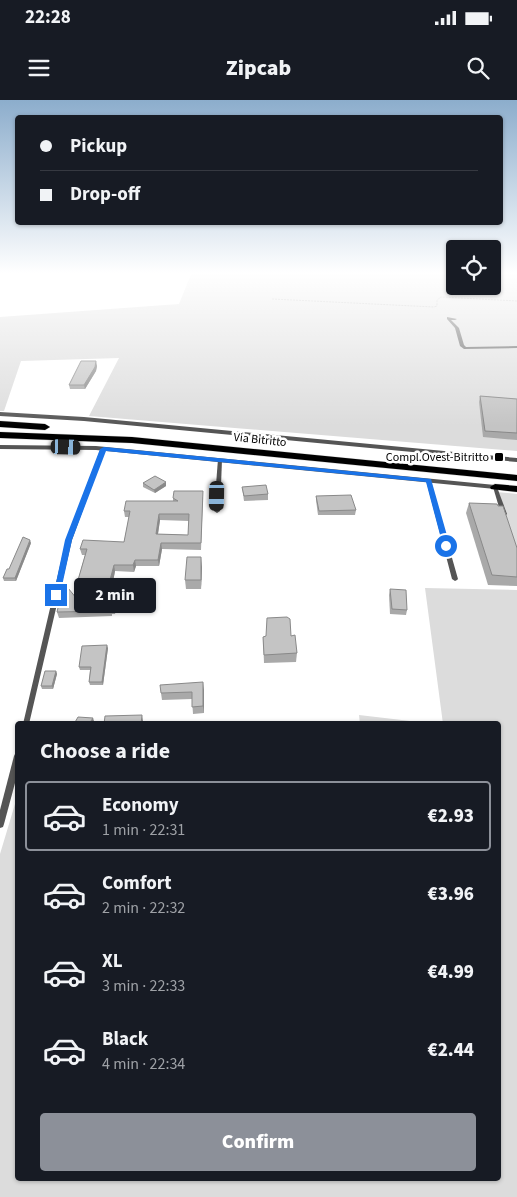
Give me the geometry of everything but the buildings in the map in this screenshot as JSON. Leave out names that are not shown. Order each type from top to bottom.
[{"type":"highway","name":"Via Bitritto","points":[[0,426],[133,433],[517,470]]},
{"type":"highway","name":"Via Bitritto","points":[[0,434],[132,440],[517,478]]},
{"type":"highway","points":[[495,487],[517,489]]},
{"type":"street","points":[[0,414],[94,420],[517,460]]},
{"type":"street","points":[[0,447],[104,449],[495,487]]},
{"type":"lane","points":[[453,323],[457,328],[462,346],[465,348],[517,347]]},
{"type":"lane","points":[[27,721],[69,540],[104,449]]},
{"type":"lane","points":[[217,511],[220,460]]},
{"type":"lane","points":[[428,480],[455,579]]},
{"type":"lane","points":[[495,487],[506,518]]},
{"type":"lane","points":[[0,824],[15,767]]},
{"type":"shaded area","points":[[0,323],[517,323],[517,451],[89,416],[119,358],[21,361],[4,411],[0,411]]},
{"type":"shaded area","points":[[497,492],[517,494],[517,553]]},
{"type":"shaded area","points":[[425,588],[517,590],[517,1197],[0,1197],[0,854],[15,804],[15,1181],[501,1181],[501,721],[443,721]]},
{"type":"shaded area","points":[[359,715],[410,721],[360,721]]},
{"type":"place","name":"Compl.Ovest-Bitritto","points":[[499,457]]},
{"type":"route","points":[[56,595],[69,540],[104,449],[428,480],[446,546]]}]
